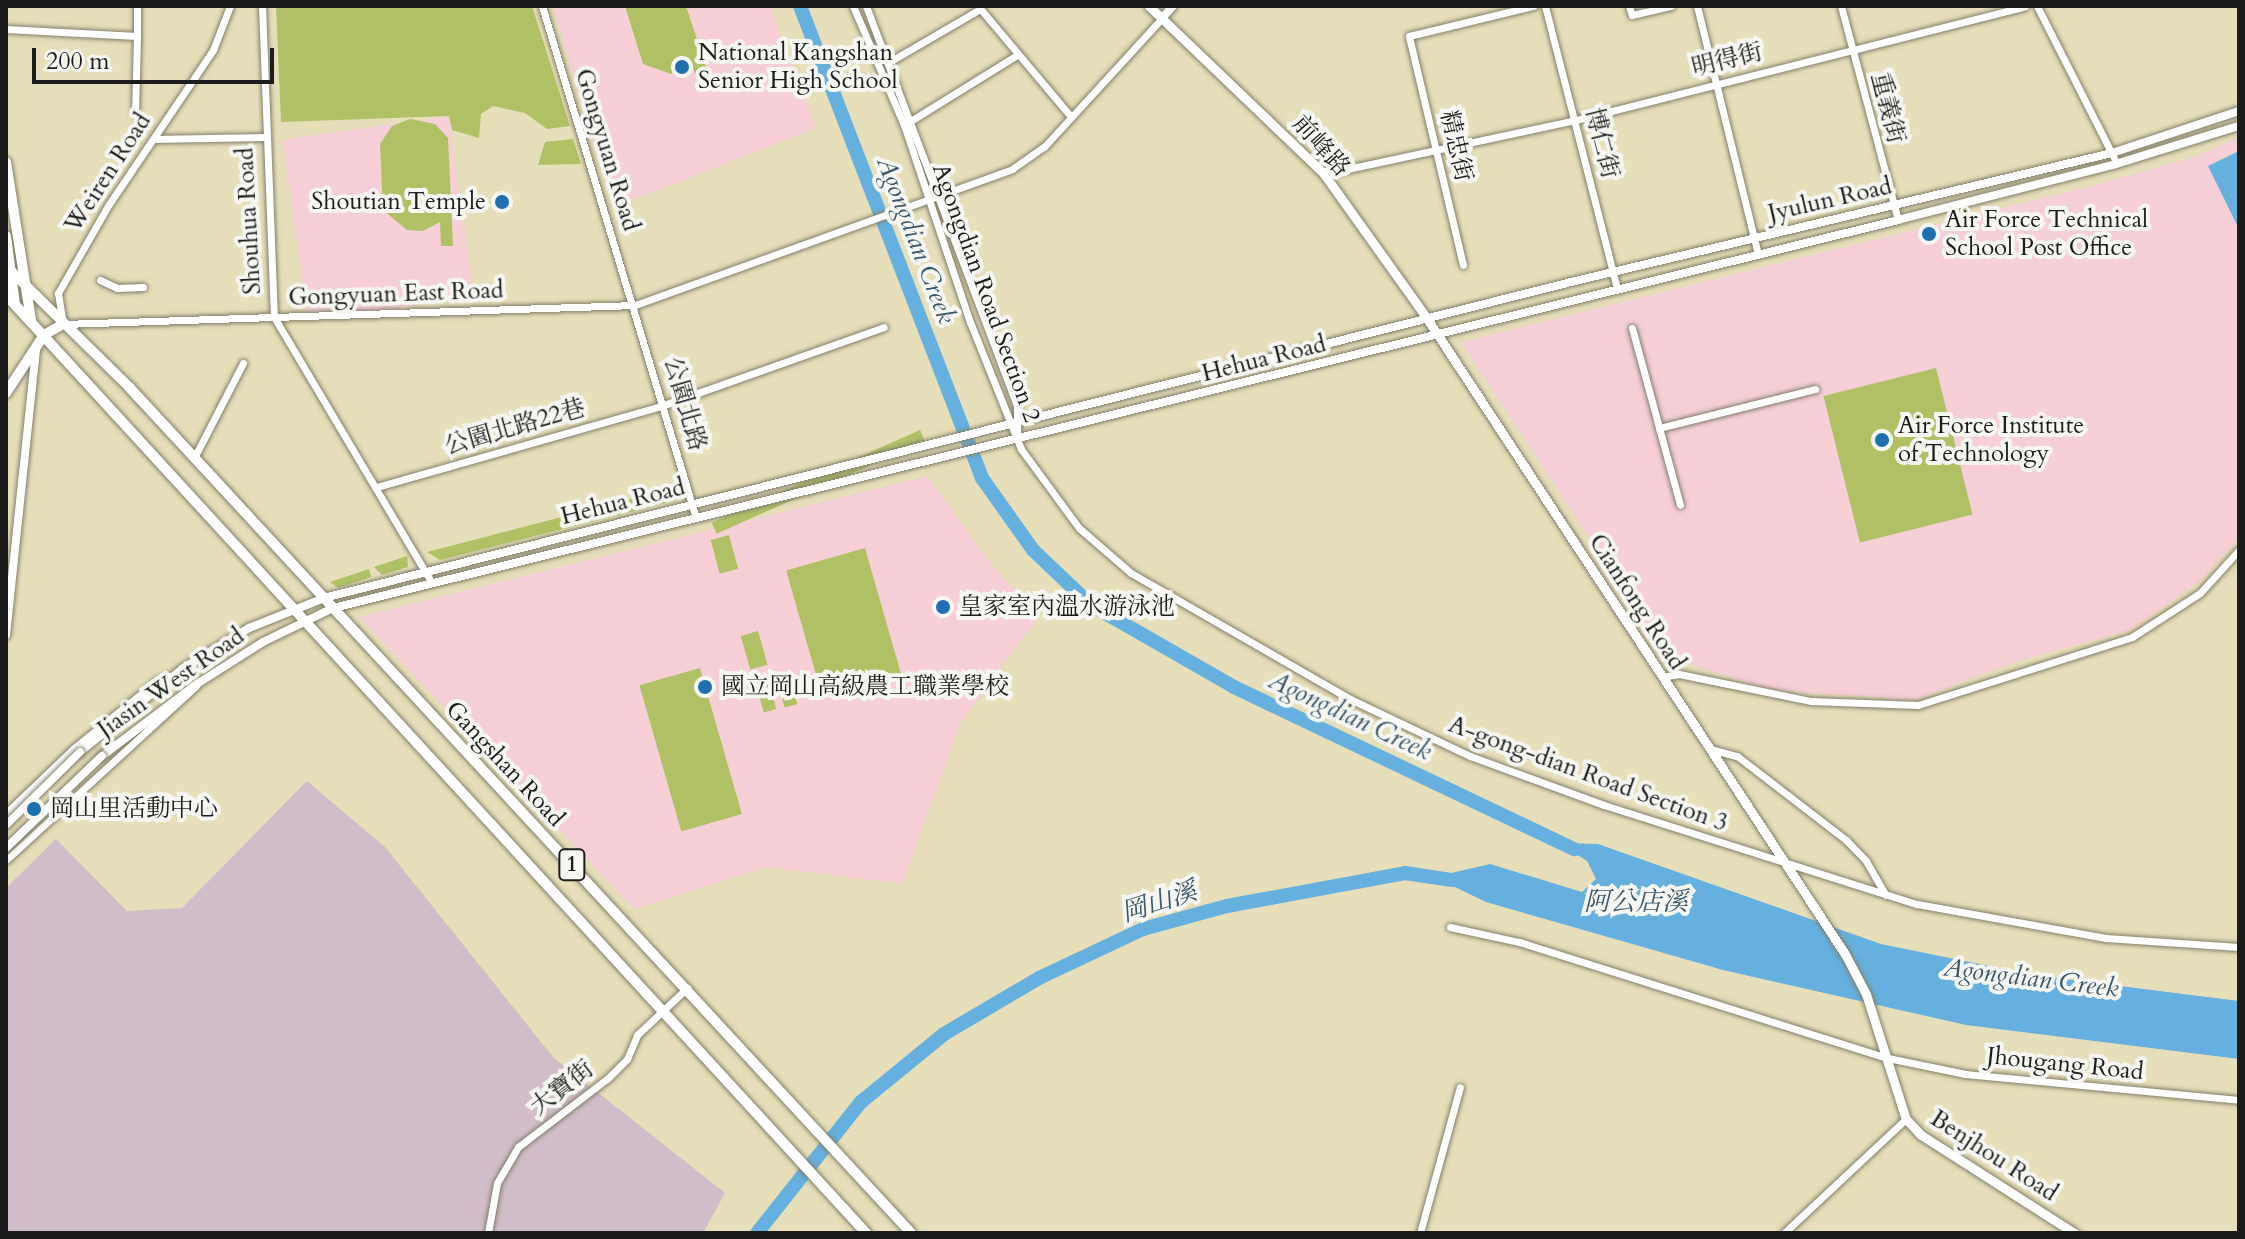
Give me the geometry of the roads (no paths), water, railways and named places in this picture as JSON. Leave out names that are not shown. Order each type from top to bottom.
[{"type":"main road","points":[[1149,6],[1162,18]]},
{"type":"main road","name":"前峰路","points":[[1162,18],[1324,174],[1437,336]]},
{"type":"main road","points":[[6,162],[29,288],[31,320]]},
{"type":"main road","points":[[6,236],[15,304]]},
{"type":"main road","name":"1","points":[[9,269],[194,458],[333,608]]},
{"type":"main road","name":"1","points":[[6,295],[866,1233]]},
{"type":"main road","points":[[6,393],[36,344],[44,335],[63,324]]},
{"type":"main road","name":"Cianfong Road","points":[[1437,336],[1845,954],[1881,1039]]},
{"type":"main road","name":"Gangshan Road","points":[[333,608],[911,1233]]},
{"type":"main road","name":"Benjhou Road","points":[[1881,1039],[1906,1119],[1921,1135],[2074,1233]]},
{"type":"street","points":[[135,113],[137,6]]},
{"type":"street","name":"Weiren Road","points":[[63,324],[58,293],[213,50],[230,6]]},
{"type":"street","name":"Shouhua Road","points":[[262,6],[264,137],[273,219],[274,317],[429,577]]},
{"type":"street","name":"Gongyuan Road","points":[[542,6],[635,305]]},
{"type":"street","name":"Agongdian Road Section 2","points":[[853,6],[904,125],[970,322],[1014,425],[1017,439]]},
{"type":"street","name":"Agongdian Road Section 2","points":[[866,6],[913,121],[981,318],[1017,405],[1014,425]]},
{"type":"street","points":[[1162,18],[1173,6]]},
{"type":"street","name":"精忠街","points":[[1463,265],[1409,36],[1533,6]]},
{"type":"street","name":"博仁街","points":[[1545,6],[1617,289]]},
{"type":"street","points":[[1629,6],[1632,15],[1671,6]]},
{"type":"street","points":[[1697,6],[1758,255]]},
{"type":"street","name":"重義街","points":[[1841,6],[1898,220]]},
{"type":"street","name":"明得街","points":[[1324,174],[1576,120],[2025,6]]},
{"type":"street","points":[[2037,6],[2116,164]]},
{"type":"street","points":[[879,66],[979,7],[1071,117]]},
{"type":"street","name":"Gongyuan East Road","points":[[63,324],[635,305],[852,226],[940,198],[1012,169],[1044,147],[1162,18]]},
{"type":"street","points":[[6,29],[137,36]]},
{"type":"street","points":[[904,125],[1017,55]]},
{"type":"street","name":"Jyulun Road","points":[[1428,320],[2112,153],[2239,111]]},
{"type":"street","name":"Jyulun Road","points":[[1437,336],[2116,164],[2239,126]]},
{"type":"street","points":[[154,139],[264,137]]},
{"type":"street","points":[[100,280],[117,288],[143,287]]},
{"type":"street","name":"公園北路","points":[[635,305],[694,510]]},
{"type":"street","points":[[970,322],[981,318]]},
{"type":"street","name":"Hehua Road","points":[[324,598],[429,577],[1428,320]]},
{"type":"street","name":"公園北路22巷","points":[[377,487],[664,405],[884,327]]},
{"type":"street","points":[[1632,328],[1680,505]]},
{"type":"street","name":"Hehua Road","points":[[694,510],[937,459],[1437,336]]},
{"type":"street","points":[[6,635],[36,344]]},
{"type":"street","points":[[194,458],[243,363]]},
{"type":"street","points":[[1659,428],[1815,389]]},
{"type":"street","name":"A-gong-dian Road Section 3","points":[[1017,439],[1059,506],[1111,556],[1294,668],[1483,761],[1786,866],[1887,896],[2023,926],[2239,947]]},
{"type":"street","points":[[1662,677],[1679,674],[1811,701],[1918,705],[2132,637],[2200,593],[2239,550]]},
{"type":"street","name":"Hehua Road","points":[[333,608],[429,577]]},
{"type":"street","name":"Jiasin West Road","points":[[6,825],[80,752],[173,675],[249,628],[324,598]]},
{"type":"street","name":"Jiasin West Road","points":[[6,848],[102,756],[197,684],[263,642],[307,624],[333,608]]},
{"type":"street","points":[[6,813],[50,771],[157,681],[173,675]]},
{"type":"street","points":[[6,860],[197,684]]},
{"type":"street","points":[[1710,749],[1737,756],[1846,840],[1866,861],[1887,896]]},
{"type":"street","points":[[50,771],[73,795]]},
{"type":"street","points":[[1450,927],[1505,938],[1888,1058]]},
{"type":"street","name":"大寶街","points":[[488,1233],[497,1183],[518,1147],[608,1078],[662,1011],[687,988]]},
{"type":"street","name":"Jhougang Road","points":[[1888,1058],[1965,1074],[2239,1100]]},
{"type":"street","points":[[1420,1233],[1460,1087]]},
{"type":"street","points":[[1784,1233],[1906,1119]]},
{"type":"water","points":[[2239,151],[2239,229],[2208,166]]},
{"type":"water","name":"阿公店溪","points":[[1559,843],[1598,844],[1881,944],[2033,975],[2239,1001],[2239,1059],[1966,1025],[1723,970],[1486,902],[1434,877],[1490,864],[1582,892],[1596,879],[1587,861]]},
{"type":"waterway","name":"Agongdian Creek","points":[[800,6],[982,478],[1033,550],[1091,605],[1234,687],[1574,849]]},
{"type":"waterway","name":"岡山溪","points":[[757,1233],[861,1102],[944,1034],[1039,978],[1143,929],[1227,906],[1405,873],[1452,880]]},
{"type":"place","name":"National Kangshan Senior High School","points":[[682,67]]},
{"type":"place","name":"Shoutian Temple","points":[[502,202]]},
{"type":"place","name":"Air Force Technical School Post Office","points":[[1929,234]]},
{"type":"place","name":"Air Force Institute of Technology","points":[[1882,440]]},
{"type":"place","name":"皇家室內溫水游泳池","points":[[943,607]]},
{"type":"place","name":"國立岡山高級農工職業學校","points":[[705,687]]},
{"type":"place","name":"岡山里活動中心","points":[[34,809]]}]
